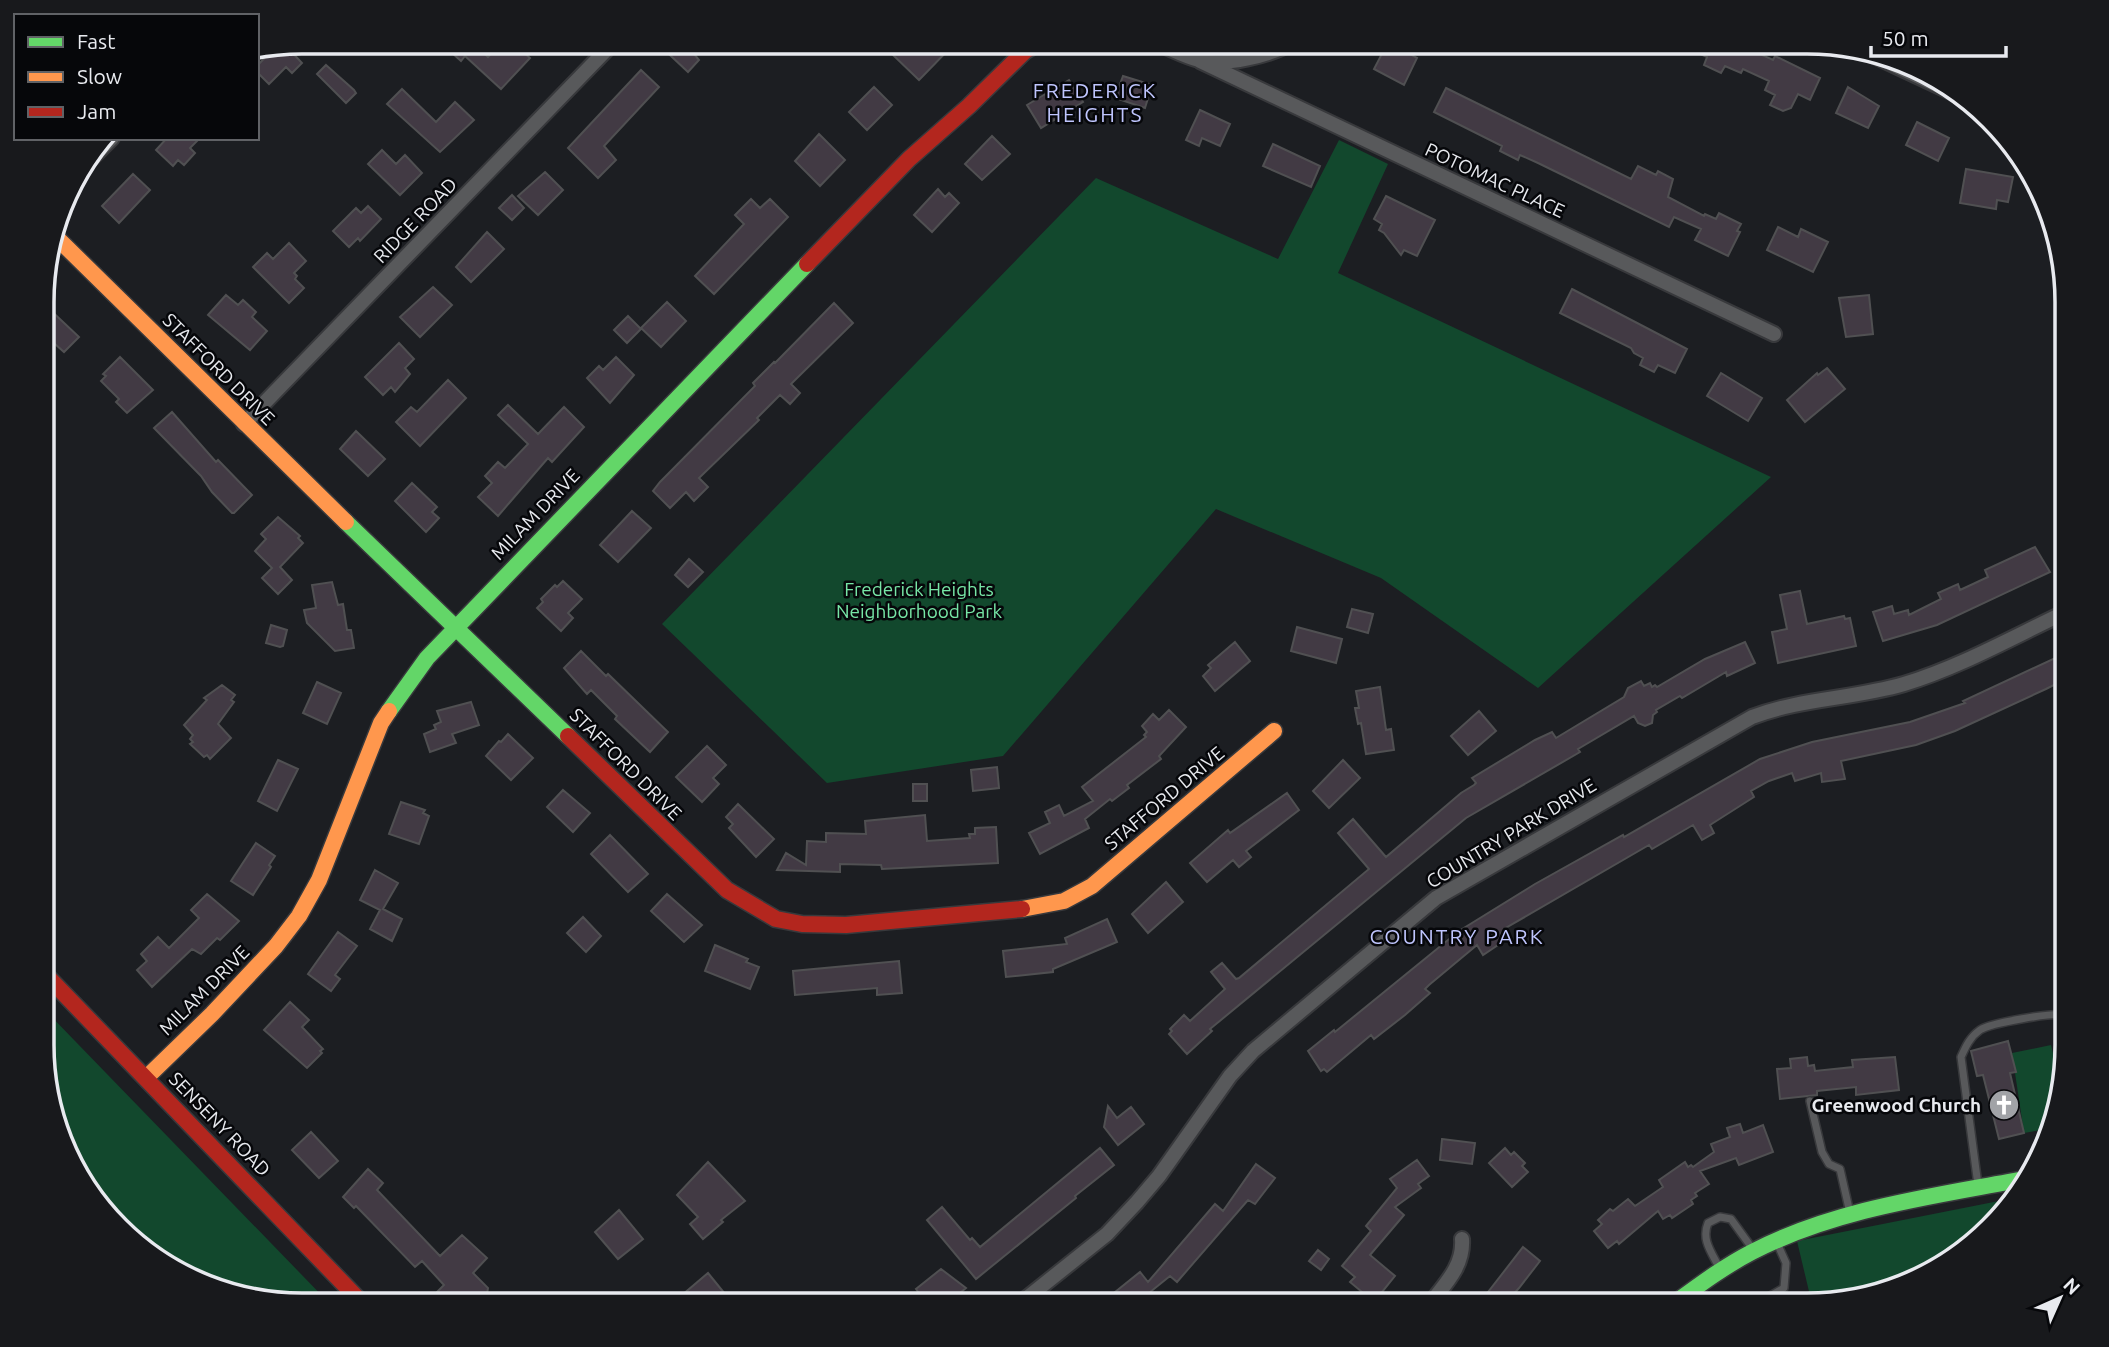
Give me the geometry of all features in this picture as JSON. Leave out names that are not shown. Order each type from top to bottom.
[{"type":"street","points":[[1184,54],[1200,61],[1263,54]]},
{"type":"street","name":"RIDGE ROAD","points":[[244,424],[602,55]]},
{"type":"street","name":"MILAM DRIVE","points":[[146,1078],[212,1014],[276,946],[299,916],[323,869],[381,723],[427,658],[909,159],[1021,55]]},
{"type":"street","name":"POTOMAC PLACE","points":[[1200,61],[1774,334]]},
{"type":"street","name":"STAFFORD DRIVE","points":[[62,243],[244,424],[727,890],[753,908],[782,921],[851,923],[1020,909],[1062,902],[1092,886],[1274,731]]},
{"type":"street","name":"COUNTRY PARK DRIVE","points":[[1034,1293],[1107,1234],[1138,1202],[1230,1076],[1253,1051],[1357,962],[1452,887],[1752,717],[1793,704],[1878,691],[1906,683],[1946,668],[2054,617]]},
{"type":"street","name":"SENSENY ROAD","points":[[54,983],[352,1293]]},
{"type":"street","points":[[1688,1292],[1720,1269],[1754,1250],[1821,1222],[2014,1181]]},
{"type":"street","points":[[1438,1292],[1458,1266],[1463,1252],[1462,1239]]},
{"type":"lane","points":[[1979,1188],[1961,1056],[1969,1039],[1983,1028],[2055,1016]]},
{"type":"lane","points":[[1810,1101],[1822,1152],[1829,1164],[1840,1169],[1850,1214]]},
{"type":"lane","points":[[1720,1269],[1707,1246],[1704,1232],[1708,1223],[1720,1217],[1731,1219],[1754,1250]]},
{"type":"lane","points":[[1775,1240],[1786,1263],[1784,1288],[1777,1292]]},
{"type":"green space","name":"Frederick Heights Neighborhood Park","points":[[1339,140],[1388,164],[1338,273],[1771,477],[1538,688],[1381,578],[1216,509],[1003,756],[827,783],[662,624],[1096,178],[1278,259]]},
{"type":"green space","points":[[54,1019],[319,1293],[270,1291],[222,1280],[178,1260],[151,1242],[127,1220],[105,1196],[87,1169],[67,1125],[56,1077]]},
{"type":"green space","points":[[2051,1045],[2054,1058],[2053,1077],[2040,1130],[2024,1133],[2012,1053]]},
{"type":"green space","points":[[2000,1201],[1958,1242],[1931,1260],[1887,1280],[1855,1288],[1809,1292],[1797,1241]]},
{"type":"building","points":[[1382,54],[1410,54],[1417,58],[1404,85],[1374,69]]},
{"type":"building","points":[[1701,54],[1760,54],[1773,60],[1775,56],[1820,78],[1810,100],[1798,94],[1791,108],[1783,111],[1770,105],[1775,95],[1765,90],[1769,81],[1743,69],[1741,73],[1725,66],[1721,73],[1704,65],[1707,57]]},
{"type":"building","points":[[286,55],[294,55],[302,63],[292,73],[286,67],[269,84],[259,74],[259,64],[266,57]]},
{"type":"building","points":[[454,55],[488,57],[526,55],[530,58],[501,89],[465,56],[461,61]]},
{"type":"building","points":[[670,55],[695,55],[699,60],[688,72]]},
{"type":"building","points":[[893,55],[944,55],[919,80]]},
{"type":"building","points":[[326,65],[356,93],[346,103],[317,74]]},
{"type":"building","points":[[641,70],[659,87],[604,146],[616,160],[598,178],[568,148]]},
{"type":"building","points":[[1123,76],[1152,85],[1145,108],[1115,98]]},
{"type":"building","points":[[1069,80],[1083,102],[1041,128],[1027,105]]},
{"type":"building","points":[[874,87],[892,105],[867,130],[849,112]]},
{"type":"building","points":[[1848,87],[1879,106],[1868,128],[1836,113]]},
{"type":"building","points":[[1446,88],[1631,179],[1638,166],[1656,175],[1658,171],[1673,179],[1668,197],[1704,216],[1705,214],[1716,219],[1719,213],[1741,224],[1728,256],[1695,240],[1701,229],[1674,217],[1669,227],[1520,155],[1518,160],[1500,151],[1502,146],[1434,112]]},
{"type":"building","points":[[402,89],[436,122],[455,102],[474,120],[440,152],[387,104]]},
{"type":"building","points":[[1200,110],[1230,124],[1220,146],[1202,138],[1199,146],[1186,140]]},
{"type":"building","points":[[1917,122],[1949,138],[1938,161],[1906,145]]},
{"type":"building","points":[[819,134],[845,160],[820,186],[795,161]]},
{"type":"building","points":[[992,136],[1010,154],[982,180],[965,164]]},
{"type":"building","points":[[165,140],[198,140],[190,148],[195,153],[184,165],[178,160],[173,166],[156,150]]},
{"type":"building","points":[[1273,144],[1320,166],[1311,187],[1263,166]]},
{"type":"building","points":[[382,150],[396,164],[405,155],[422,173],[400,195],[368,164]]},
{"type":"building","points":[[1966,169],[2013,177],[2008,202],[1997,200],[1996,209],[1960,203]]},
{"type":"building","points":[[545,172],[563,190],[538,215],[518,196]]},
{"type":"building","points":[[133,174],[150,190],[119,223],[102,206]]},
{"type":"building","points":[[938,189],[945,197],[949,193],[959,203],[932,232],[914,215]]},
{"type":"building","points":[[512,195],[524,208],[512,220],[499,208]]},
{"type":"building","points":[[1386,196],[1435,220],[1417,256],[1404,250],[1401,255],[1379,230],[1382,224],[1374,219]]},
{"type":"building","points":[[751,199],[760,208],[770,199],[788,217],[714,294],[695,276],[744,224],[735,215]]},
{"type":"building","points":[[368,206],[381,219],[360,241],[358,238],[349,247],[333,231],[356,208],[361,213]]},
{"type":"building","points":[[1778,227],[1798,237],[1801,229],[1828,242],[1813,272],[1767,250]]},
{"type":"building","points":[[487,232],[504,249],[471,282],[456,267]]},
{"type":"building","points":[[289,243],[306,261],[294,273],[297,276],[295,279],[304,288],[289,303],[253,267],[267,253],[273,259]]},
{"type":"building","points":[[433,287],[452,305],[420,337],[400,317]]},
{"type":"building","points":[[1572,289],[1687,349],[1675,373],[1658,365],[1654,372],[1640,365],[1643,358],[1631,348],[1560,313]]},
{"type":"building","points":[[226,295],[238,305],[243,300],[256,312],[252,317],[267,331],[250,350],[208,315]]},
{"type":"building","points":[[1869,295],[1873,334],[1846,337],[1839,298]]},
{"type":"building","points":[[667,302],[686,321],[661,347],[641,328]]},
{"type":"building","points":[[834,303],[853,323],[791,384],[800,393],[790,404],[780,395],[757,418],[759,420],[699,478],[708,487],[694,501],[686,492],[670,508],[653,491],[660,482],[755,386],[753,383]]},
{"type":"building","points":[[54,313],[79,337],[64,352],[54,343]]},
{"type":"building","points":[[628,316],[641,329],[627,343],[614,330]]},
{"type":"building","points":[[399,343],[414,359],[405,368],[410,374],[395,392],[391,387],[383,395],[365,377]]},
{"type":"building","points":[[120,357],[153,390],[127,413],[116,402],[119,399],[101,381],[106,376],[103,374]]},
{"type":"building","points":[[616,357],[634,375],[610,403],[587,378],[599,366],[603,370]]},
{"type":"building","points":[[1827,368],[1845,389],[1805,422],[1787,400],[1817,373],[1818,375]]},
{"type":"building","points":[[1721,373],[1762,398],[1748,421],[1707,396]]},
{"type":"building","points":[[448,380],[466,398],[420,446],[396,422],[411,407],[417,412]]},
{"type":"building","points":[[508,405],[538,434],[564,407],[584,427],[552,462],[548,458],[498,516],[478,497],[492,483],[485,476],[498,462],[505,468],[528,444],[498,415]]},
{"type":"building","points":[[172,412],[216,462],[218,460],[252,495],[234,513],[154,428]]},
{"type":"building","points":[[356,431],[385,459],[368,476],[340,449]]},
{"type":"building","points":[[412,483],[437,507],[432,512],[439,518],[426,532],[395,501]]},
{"type":"building","points":[[632,511],[651,528],[618,562],[600,545]]},
{"type":"building","points":[[278,517],[300,536],[298,538],[303,543],[280,567],[292,580],[278,594],[262,578],[272,568],[255,551],[266,539],[261,534]]},
{"type":"building","points":[[2035,547],[2050,572],[1937,625],[1883,641],[1873,612],[1892,606],[1894,614],[1908,610],[1909,615],[1941,599],[1938,593],[1958,584],[1960,590],[1988,577],[1985,570]]},
{"type":"building","points":[[689,559],[703,572],[688,587],[675,575]]},
{"type":"building","points":[[563,581],[582,599],[568,613],[573,618],[561,631],[537,608],[543,602],[541,599]]},
{"type":"building","points":[[332,582],[338,605],[343,604],[347,630],[351,630],[354,648],[335,651],[307,623],[304,610],[316,608],[312,585]]},
{"type":"building","points":[[1800,591],[1807,624],[1844,616],[1845,619],[1850,618],[1856,646],[1778,663],[1772,632],[1787,629],[1780,595]]},
{"type":"building","points":[[1352,609],[1373,614],[1368,633],[1347,627]]},
{"type":"building","points":[[271,625],[287,630],[283,646],[266,643]]},
{"type":"building","points":[[1297,627],[1342,639],[1336,663],[1291,651]]},
{"type":"building","points":[[1235,642],[1250,661],[1215,691],[1203,676],[1211,668],[1208,665]]},
{"type":"building","points":[[1745,642],[1755,663],[1727,676],[1726,672],[1682,698],[1680,696],[1656,710],[1652,723],[1645,726],[1638,723],[1634,716],[1578,749],[1580,752],[1466,818],[1210,1029],[1212,1031],[1187,1054],[1169,1034],[1172,1031],[1170,1029],[1184,1015],[1190,1021],[1225,989],[1211,972],[1222,963],[1236,979],[1239,978],[1369,869],[1338,833],[1353,819],[1386,857],[1474,785],[1476,783],[1472,778],[1535,740],[1552,732],[1556,738],[1624,697],[1628,688],[1641,681],[1644,686],[1650,683],[1652,687],[1657,687],[1705,659]]},
{"type":"building","points":[[581,651],[668,732],[650,752],[615,719],[617,716],[591,690],[587,694],[564,668]]},
{"type":"building","points":[[2054,658],[2055,685],[1955,731],[1916,745],[1841,761],[1845,779],[1822,782],[1821,773],[1795,781],[1792,773],[1769,781],[1751,791],[1754,797],[1710,825],[1714,833],[1702,840],[1693,825],[1652,849],[1649,845],[1504,929],[1500,934],[1504,941],[1483,955],[1477,945],[1429,985],[1425,989],[1430,993],[1405,1015],[1374,1039],[1371,1035],[1327,1072],[1324,1069],[1321,1071],[1308,1051],[1459,931],[1535,884],[1623,835],[1624,837],[1760,759],[1812,742],[1910,722],[1965,703],[1963,701]]},
{"type":"building","points":[[317,682],[341,693],[327,724],[303,713]]},
{"type":"building","points":[[222,685],[235,695],[231,700],[234,702],[218,724],[231,738],[210,759],[190,744],[193,742],[190,739],[193,735],[184,725],[207,700],[204,698]]},
{"type":"building","points":[[1380,687],[1386,730],[1391,729],[1394,750],[1366,754],[1361,723],[1358,724],[1355,708],[1359,708],[1356,691]]},
{"type":"building","points":[[471,702],[479,725],[452,734],[456,743],[430,752],[424,734],[436,729],[434,725],[441,722],[437,711]]},
{"type":"building","points":[[1169,710],[1186,727],[1159,756],[1161,759],[1127,785],[1129,788],[1085,819],[1089,828],[1040,854],[1029,833],[1050,823],[1045,812],[1059,805],[1064,816],[1093,801],[1082,787],[1146,737],[1144,735],[1147,732],[1142,726],[1153,714],[1159,720]]},
{"type":"building","points":[[1479,711],[1496,731],[1468,755],[1451,736]]},
{"type":"building","points":[[508,734],[533,758],[511,780],[486,756]]},
{"type":"building","points":[[707,746],[726,765],[713,778],[719,784],[702,802],[676,777]]},
{"type":"building","points":[[278,760],[298,769],[277,811],[258,801]]},
{"type":"building","points":[[1343,760],[1360,778],[1329,808],[1313,791]]},
{"type":"building","points":[[997,767],[999,788],[973,791],[971,770]]},
{"type":"building","points":[[913,784],[927,784],[927,801],[913,801]]},
{"type":"building","points":[[563,790],[590,813],[573,832],[547,807]]},
{"type":"building","points":[[1287,793],[1299,810],[1246,851],[1251,857],[1239,867],[1233,860],[1207,882],[1190,863],[1228,830],[1230,833]]},
{"type":"building","points":[[401,802],[425,810],[423,813],[429,816],[419,844],[389,834]]},
{"type":"building","points":[[738,804],[774,839],[756,857],[729,828],[733,824],[726,817]]},
{"type":"building","points":[[925,815],[927,841],[970,838],[969,834],[975,834],[975,828],[996,827],[998,863],[882,869],[881,865],[840,864],[840,872],[777,870],[786,853],[806,865],[807,841],[826,842],[826,833],[866,834],[865,821]]},
{"type":"building","points":[[610,835],[648,874],[628,892],[591,854]]},
{"type":"building","points":[[256,843],[275,856],[253,895],[231,881]]},
{"type":"building","points":[[375,870],[398,883],[383,909],[402,919],[392,941],[370,929],[380,910],[360,900]]},
{"type":"building","points":[[1166,882],[1183,902],[1148,933],[1132,914]]},
{"type":"building","points":[[207,894],[239,921],[201,954],[192,949],[152,987],[137,970],[147,961],[141,954],[158,937],[169,948],[199,918],[191,910]]},
{"type":"building","points":[[667,894],[702,925],[684,942],[651,911]]},
{"type":"building","points":[[583,917],[601,936],[586,952],[567,933]]},
{"type":"building","points":[[1107,919],[1117,942],[1053,969],[1053,972],[1006,977],[1003,951],[1067,944],[1065,938]]},
{"type":"building","points":[[338,932],[357,946],[335,975],[340,979],[331,991],[308,974]]},
{"type":"building","points":[[715,945],[748,959],[746,962],[759,967],[750,989],[705,971]]},
{"type":"building","points":[[899,961],[902,993],[877,995],[877,988],[795,995],[793,971]]},
{"type":"building","points":[[290,1002],[309,1020],[302,1027],[323,1049],[307,1068],[264,1030]]},
{"type":"building","name":"Greenwood Church","points":[[2008,1041],[2016,1072],[2010,1073],[2024,1133],[1999,1139],[1983,1075],[1977,1076],[1971,1051]]},
{"type":"building","points":[[1807,1057],[1808,1066],[1814,1065],[1815,1071],[1853,1067],[1852,1060],[1895,1057],[1899,1090],[1856,1095],[1856,1087],[1817,1091],[1817,1095],[1780,1099],[1777,1069],[1791,1068],[1790,1059]]},
{"type":"building","points":[[1108,1106],[1117,1118],[1131,1107],[1144,1124],[1118,1145],[1104,1127]]},
{"type":"building","points":[[1740,1124],[1743,1133],[1763,1125],[1773,1152],[1739,1165],[1736,1158],[1700,1171],[1709,1184],[1695,1193],[1697,1196],[1691,1200],[1693,1204],[1672,1218],[1670,1215],[1663,1219],[1658,1211],[1619,1244],[1617,1241],[1608,1248],[1594,1231],[1602,1224],[1598,1220],[1610,1209],[1613,1211],[1628,1199],[1635,1206],[1663,1187],[1659,1180],[1685,1162],[1688,1167],[1693,1167],[1714,1152],[1711,1144],[1730,1137],[1727,1128]]},
{"type":"building","points":[[311,1132],[338,1161],[319,1178],[292,1150]]},
{"type":"building","points":[[1442,1139],[1475,1143],[1472,1164],[1440,1160]]},
{"type":"building","points":[[1100,1148],[1114,1165],[976,1279],[927,1220],[942,1207],[970,1240],[972,1238],[980,1247]]},
{"type":"building","points":[[1505,1148],[1511,1155],[1514,1152],[1525,1163],[1522,1166],[1528,1172],[1512,1187],[1489,1163]]},
{"type":"building","points":[[1417,1160],[1429,1176],[1418,1184],[1421,1188],[1395,1207],[1404,1215],[1370,1255],[1395,1276],[1382,1292],[1362,1292],[1350,1282],[1355,1277],[1342,1266],[1371,1231],[1366,1226],[1397,1188],[1390,1179]]},
{"type":"building","points":[[708,1162],[745,1201],[703,1239],[690,1224],[698,1217],[677,1195]]},
{"type":"building","points":[[1256,1164],[1275,1178],[1255,1204],[1248,1200],[1177,1282],[1170,1276],[1150,1292],[1115,1292],[1140,1272],[1148,1282],[1215,1204],[1223,1211]]},
{"type":"building","points":[[368,1169],[383,1183],[377,1190],[440,1256],[462,1235],[487,1258],[473,1273],[488,1288],[487,1293],[438,1293],[444,1285],[422,1261],[415,1267],[356,1206],[354,1208],[343,1197]]},
{"type":"building","points":[[619,1210],[643,1239],[618,1259],[595,1232]]},
{"type":"building","points":[[1523,1247],[1540,1261],[1515,1292],[1488,1292]]},
{"type":"building","points":[[1318,1250],[1329,1259],[1321,1270],[1309,1261]]},
{"type":"building","points":[[941,1269],[966,1288],[960,1293],[919,1293],[916,1289]]},
{"type":"building","points":[[708,1273],[724,1293],[685,1293]]},
{"type":"traffic: fast","points":[[389,711],[427,658],[807,264]]},
{"type":"traffic: fast","points":[[346,522],[568,736]]},
{"type":"traffic: fast","points":[[1690,1292],[1752,1252],[1818,1224],[1887,1205],[2014,1181]]},
{"type":"traffic: slow","points":[[62,243],[346,522]]},
{"type":"traffic: slow","points":[[146,1078],[212,1014],[276,946],[299,916],[319,880],[381,723],[389,711]]},
{"type":"traffic: slow","points":[[1022,909],[1064,901],[1092,886],[1274,731]]},
{"type":"traffic: jam","points":[[807,264],[909,159],[1021,55]]},
{"type":"traffic: jam","points":[[568,736],[727,890],[776,919],[802,924],[846,925],[1022,909]]},
{"type":"traffic: jam","points":[[54,983],[352,1293]]},
{"type":"place","name":"Greenwood Church","points":[[2004,1105]]},
{"type":"district","name":"FREDERICK HEIGHTS","points":[[1095,103]]},
{"type":"district","name":"COUNTRY PARK","points":[[1457,937]]}]
